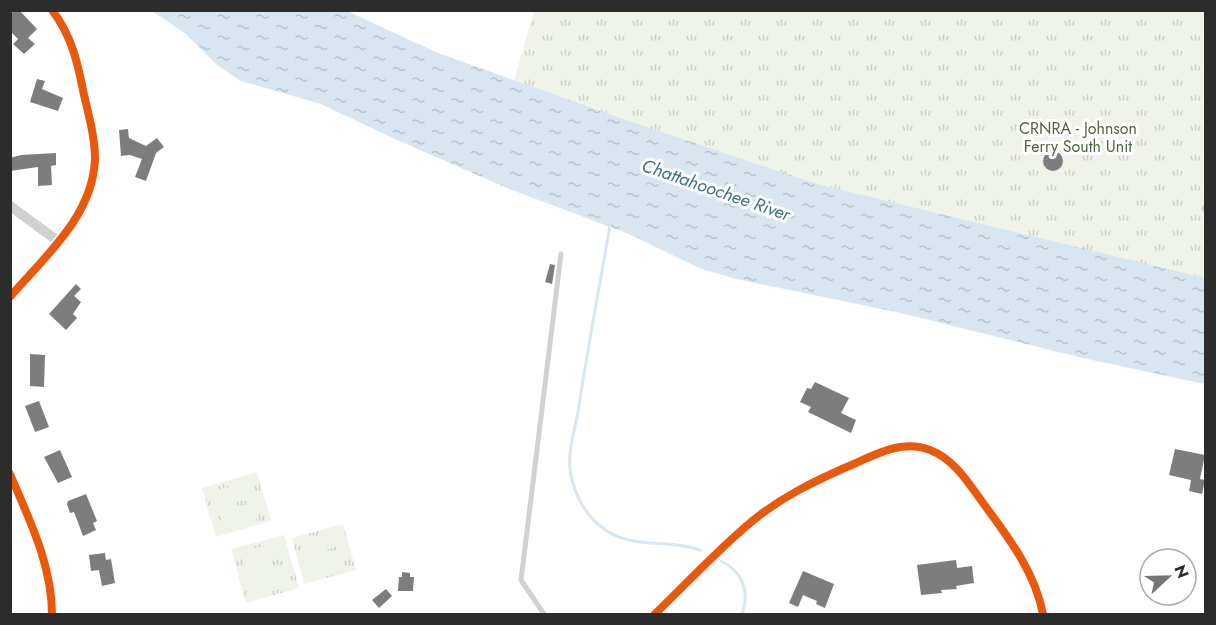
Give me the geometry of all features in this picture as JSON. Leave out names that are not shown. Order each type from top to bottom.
[{"type":"street","points":[[10,297],[72,226],[84,206],[92,183],[93,134],[76,58],[70,40],[52,10]]},
{"type":"street","points":[[10,206],[58,241]]},
{"type":"street","points":[[655,615],[744,528],[780,501],[815,481],[885,450],[908,446],[930,450],[945,458],[958,470],[1016,548],[1035,586],[1044,615]]},
{"type":"street","points":[[10,474],[40,547],[49,579],[52,615]]},
{"type":"lane","points":[[544,615],[521,580],[561,254]]},
{"type":"green space","name":"CRNRA - Johnson Ferry South Unit","points":[[534,11],[1205,11],[1205,301],[1068,267],[512,87]]},
{"type":"green space","points":[[257,472],[271,521],[216,537],[202,488]]},
{"type":"green space","points":[[247,482],[251,498],[218,507],[214,491]]},
{"type":"green space","points":[[253,503],[257,519],[223,528],[219,512]]},
{"type":"green space","points":[[343,524],[356,570],[304,584],[292,538]]},
{"type":"green space","points":[[335,531],[339,546],[305,555],[301,540]]},
{"type":"green space","points":[[284,535],[299,588],[246,603],[231,549]]},
{"type":"green space","points":[[274,543],[279,559],[245,567],[241,552]]},
{"type":"green space","points":[[340,552],[344,567],[311,576],[307,561]]},
{"type":"green space","points":[[280,564],[284,579],[251,588],[247,572]]},
{"type":"water","name":"Chattahoochee River","points":[[152,11],[347,11],[438,53],[620,118],[817,184],[1205,278],[1205,384],[1083,358],[901,313],[736,279],[699,268],[629,234],[507,188],[321,104],[241,81],[217,65],[186,34]]},
{"type":"building","points":[[15,10],[19,10],[37,29],[28,38],[35,44],[24,54],[13,44],[18,39],[10,31],[10,15]]},
{"type":"building","points":[[37,79],[45,81],[42,89],[63,98],[58,111],[30,102]]},
{"type":"building","points":[[128,129],[129,138],[146,146],[157,138],[164,147],[156,153],[146,181],[135,177],[142,159],[130,155],[121,156],[119,130]]},
{"type":"building","points":[[1049,151],[1057,151],[1063,157],[1063,165],[1057,171],[1049,171],[1043,165],[1043,157]]},
{"type":"building","points":[[56,153],[56,165],[51,166],[52,185],[38,186],[38,167],[10,171],[10,158]]},
{"type":"building","points":[[550,264],[555,265],[552,284],[545,282]]},
{"type":"building","points":[[76,284],[81,289],[74,296],[81,302],[73,314],[77,318],[66,330],[49,314]]},
{"type":"building","points":[[30,354],[45,355],[44,387],[30,386]]},
{"type":"building","points":[[815,382],[849,398],[841,413],[856,420],[851,433],[808,412],[811,407],[800,402],[807,388],[811,389]]},
{"type":"building","points":[[39,401],[49,427],[35,432],[25,406]]},
{"type":"building","points":[[1175,449],[1205,455],[1200,479],[1205,480],[1202,494],[1189,491],[1191,480],[1169,475]]},
{"type":"building","points":[[60,450],[72,477],[58,483],[44,457]]},
{"type":"building","points":[[86,494],[97,521],[93,523],[96,530],[83,536],[74,512],[70,513],[67,504],[68,501]]},
{"type":"building","points":[[105,553],[106,560],[111,559],[115,583],[102,586],[99,570],[91,571],[89,555]]},
{"type":"building","points":[[956,560],[957,568],[972,566],[974,583],[956,586],[957,589],[941,590],[942,593],[921,595],[917,565]]},
{"type":"building","points":[[803,571],[834,584],[825,608],[816,604],[817,601],[803,595],[798,607],[789,603]]},
{"type":"building","points":[[402,572],[410,573],[410,577],[414,577],[413,591],[398,591],[399,577],[402,577]]},
{"type":"building","points":[[386,589],[392,596],[379,608],[372,600]]},
{"type":"waterway","points":[[610,225],[571,445],[570,469],[574,487],[577,496],[593,519],[618,537],[700,550]]},
{"type":"waterway","points":[[721,561],[729,565],[743,583],[745,598],[742,614]]},
{"type":"cycle path","points":[[10,297],[65,234],[86,199],[92,180],[95,159],[94,143],[79,72],[65,30],[52,10]]},
{"type":"cycle path","points":[[655,614],[709,560],[769,508],[811,483],[883,451],[911,446],[939,454],[968,482],[1021,558],[1034,585],[1043,614]]},
{"type":"cycle path","points":[[10,474],[44,560],[52,614]]}]
